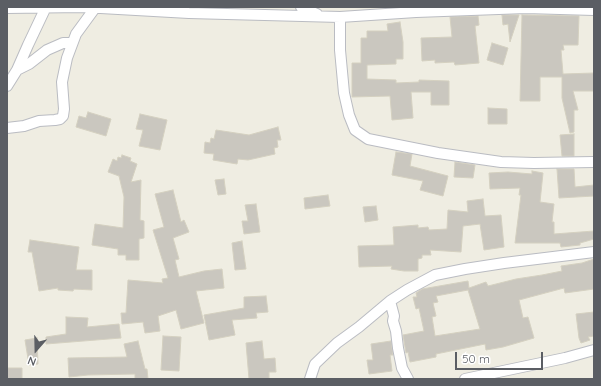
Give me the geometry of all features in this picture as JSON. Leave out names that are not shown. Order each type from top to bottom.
[{"type":"street","points":[[7,86],[17,70],[46,7]]},
{"type":"street","points":[[301,7],[322,16]]},
{"type":"street","points":[[7,8],[126,8],[340,17],[416,12],[526,8],[594,10]]},
{"type":"street","points":[[7,128],[24,126],[39,121],[60,119],[64,109],[62,82],[72,43],[79,28],[95,8]]},
{"type":"street","points":[[340,17],[340,50],[344,93],[349,116],[355,130],[368,139],[438,153],[501,162],[594,162]]},
{"type":"street","points":[[17,70],[29,64],[47,50],[63,43],[72,43]]},
{"type":"street","points":[[310,379],[315,364],[337,343],[359,328],[390,301],[435,275],[504,263],[594,252]]},
{"type":"street","points":[[390,301],[394,316],[393,321],[402,368],[408,379]]},
{"type":"street","points":[[465,379],[565,358],[594,350]]},
{"type":"building","points":[[502,15],[519,15],[510,42],[508,24],[503,25]]},
{"type":"building","points":[[522,15],[579,16],[578,45],[563,45],[564,50],[561,50],[563,74],[594,73],[594,91],[573,91],[578,110],[574,110],[574,132],[570,133],[562,98],[562,77],[540,77],[540,101],[520,101]]},
{"type":"building","points":[[478,16],[479,25],[475,26],[479,63],[455,65],[454,62],[435,63],[435,60],[422,61],[421,38],[452,37],[450,17]]},
{"type":"building","points":[[400,22],[403,42],[403,59],[396,59],[396,64],[367,65],[367,79],[396,80],[396,83],[419,82],[419,80],[449,81],[449,105],[431,105],[431,92],[411,92],[413,118],[392,120],[390,96],[352,97],[352,63],[361,63],[361,38],[367,38],[367,31],[388,31],[387,24]]},
{"type":"building","points":[[492,43],[508,48],[503,65],[487,60]]},
{"type":"building","points":[[488,108],[507,109],[507,124],[488,124]]},
{"type":"building","points":[[88,112],[111,119],[106,136],[76,127],[79,116],[86,118]]},
{"type":"building","points":[[140,114],[167,120],[160,150],[139,146],[143,130],[136,129]]},
{"type":"building","points":[[278,127],[281,140],[277,140],[278,147],[274,148],[275,154],[248,160],[238,159],[237,164],[213,160],[214,154],[204,153],[205,142],[210,143],[211,138],[214,139],[216,130],[249,135]]},
{"type":"building","points":[[574,134],[574,156],[562,156],[560,135]]},
{"type":"building","points":[[396,152],[412,154],[410,166],[448,176],[443,196],[420,190],[423,181],[392,175]]},
{"type":"building","points":[[122,155],[131,158],[130,161],[137,164],[131,182],[141,180],[140,220],[144,221],[144,238],[139,239],[139,260],[126,260],[126,255],[118,255],[118,249],[92,245],[95,224],[123,228],[124,197],[119,176],[108,172],[113,159],[117,161],[118,157],[121,158]]},
{"type":"building","points":[[455,162],[475,165],[473,178],[454,177]]},
{"type":"building","points":[[557,169],[574,169],[575,187],[594,185],[594,196],[559,198]]},
{"type":"building","points":[[532,171],[543,173],[540,202],[554,204],[552,222],[554,222],[554,234],[594,231],[594,239],[580,243],[580,245],[561,247],[560,243],[515,243],[521,195],[519,195],[520,188],[490,189],[489,173],[508,172],[532,174]]},
{"type":"building","points":[[224,179],[226,194],[218,195],[215,180]]},
{"type":"building","points":[[173,190],[181,222],[184,220],[189,232],[173,238],[179,259],[175,260],[179,277],[204,271],[222,269],[224,288],[196,291],[204,323],[181,329],[176,310],[158,316],[160,331],[145,333],[143,322],[122,324],[121,313],[126,313],[128,280],[163,283],[162,279],[168,278],[153,230],[164,227],[155,194]]},
{"type":"building","points":[[328,195],[330,206],[305,209],[304,198]]},
{"type":"building","points":[[483,199],[485,216],[501,215],[504,247],[484,250],[480,224],[463,226],[461,252],[430,250],[431,255],[422,255],[422,258],[418,259],[418,271],[391,269],[392,266],[359,267],[358,246],[394,245],[393,227],[418,225],[418,228],[428,227],[429,230],[447,229],[448,210],[468,212],[467,201]]},
{"type":"building","points":[[256,204],[260,232],[244,234],[242,221],[248,221],[245,205]]},
{"type":"building","points":[[376,206],[378,220],[365,222],[363,207]]},
{"type":"building","points":[[30,240],[79,247],[76,270],[92,270],[92,290],[74,289],[73,291],[58,290],[58,288],[39,291],[32,252],[28,252]]},
{"type":"building","points":[[242,241],[246,269],[235,270],[232,243]]},
{"type":"building","points":[[594,259],[594,289],[565,293],[564,288],[519,300],[523,318],[528,317],[534,338],[503,347],[486,350],[485,344],[436,354],[436,357],[410,362],[408,352],[406,353],[403,335],[424,331],[419,308],[416,309],[413,297],[417,297],[416,293],[422,289],[468,281],[469,288],[486,282],[488,286],[516,279],[562,271],[561,266],[582,263]],"holes":[[[468,290],[480,329],[435,336],[432,317],[436,316],[433,303],[438,302],[436,296]]]},
{"type":"building","points":[[266,296],[268,312],[256,313],[257,318],[232,320],[235,335],[209,340],[204,315],[244,308],[244,297]]},
{"type":"building","points":[[594,312],[594,336],[588,337],[590,340],[581,343],[576,314]]},
{"type":"building","points":[[66,317],[88,318],[87,327],[119,324],[121,338],[46,344],[46,337],[66,334]]},
{"type":"building","points":[[163,336],[181,337],[179,371],[161,370]]},
{"type":"building","points":[[37,338],[38,364],[29,365],[25,340]]},
{"type":"building","points":[[138,341],[145,369],[147,369],[148,379],[135,379],[135,374],[69,377],[68,358],[127,357],[124,344]]},
{"type":"building","points":[[262,341],[264,359],[275,358],[276,372],[269,372],[269,379],[249,379],[246,343]]},
{"type":"building","points":[[391,341],[393,355],[390,355],[392,371],[369,374],[367,360],[373,360],[371,344]]},
{"type":"building","points":[[7,368],[22,368],[22,379],[7,379]]}]
